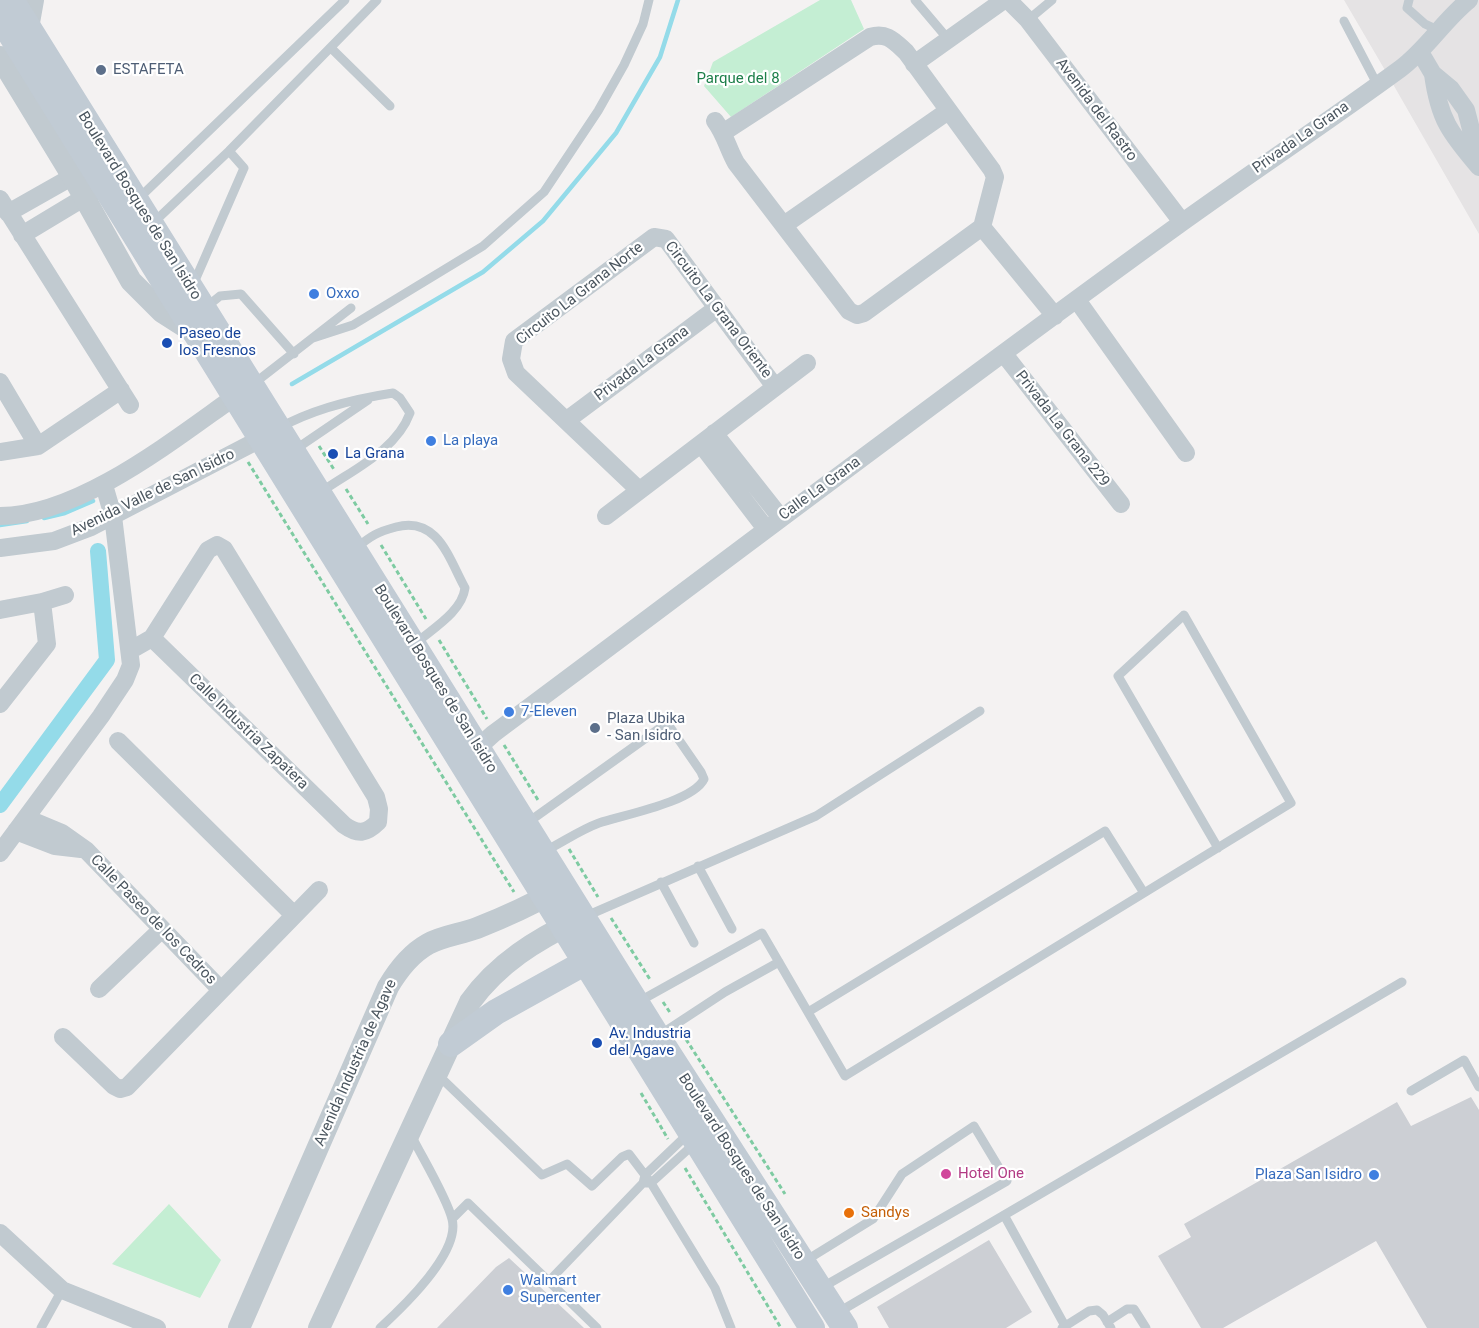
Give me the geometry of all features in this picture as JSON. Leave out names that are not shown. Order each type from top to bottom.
[{"type":"main road","name":"Boulevard Bosques de San Isidro","points":[[11,0],[28,28],[97,176],[137,200],[197,300],[244,390],[270,433],[479,747],[535,817],[554,847],[544,897]]},
{"type":"main road","name":"Boulevard Bosques de San Isidro","points":[[0,17],[97,176],[199,335],[244,390]]},
{"type":"main road","name":"Boulevard Bosques de San Isidro","points":[[270,433],[303,444],[319,493],[354,550],[423,637],[479,747],[544,897],[584,917],[647,998],[840,1321]]},
{"type":"main road","name":"Boulevard Bosques de San Isidro","points":[[584,917],[586,962],[685,1145],[812,1328]]},
{"type":"main road","points":[[451,1044],[496,1012],[586,962]]},
{"type":"street","points":[[28,28],[33,0]]},
{"type":"street","points":[[914,64],[1006,0]]},
{"type":"street","name":"Avenida del Rastro","points":[[1006,0],[1028,21],[1182,222]]},
{"type":"street","points":[[1469,0],[1452,14],[1420,52],[1433,74],[1450,89],[1466,110],[1479,160]]},
{"type":"street","points":[[881,34],[889,36],[906,52],[948,111],[995,177],[982,227],[864,314],[857,315],[849,311],[736,163],[719,126],[870,37],[881,34]]},
{"type":"street","name":"Privada La Grana","points":[[1182,222],[1420,52]]},
{"type":"street","name":"Boulevard Bosques de San Isidro","points":[[0,57],[97,176]]},
{"type":"street","points":[[1433,74],[1437,104],[1444,122],[1479,167]]},
{"type":"street","points":[[784,225],[948,111]]},
{"type":"street","points":[[0,452],[38,446],[126,397],[4,206],[97,176]]},
{"type":"street","points":[[22,235],[97,176]]},
{"type":"street","name":"Calle La Grana","points":[[479,747],[766,529],[1182,222]]},
{"type":"street","points":[[982,227],[1056,316]]},
{"type":"street","name":"Circuito La Grana Oriente","points":[[659,236],[666,239],[775,387]]},
{"type":"street","name":"Circuito La Grana Norte","points":[[567,420],[516,373],[511,360],[514,341],[654,237],[659,236]]},
{"type":"street","points":[[1077,300],[1186,453]]},
{"type":"street","name":"Privada La Grana","points":[[567,420],[717,308]]},
{"type":"street","name":"Privada La Grana 229","points":[[1004,354],[1121,504]]},
{"type":"street","points":[[606,516],[807,363]]},
{"type":"street","points":[[0,382],[38,446]]},
{"type":"street","name":"Avenida Valle de San Isidro","points":[[0,516],[40,512],[104,485],[244,390]]},
{"type":"street","points":[[567,420],[639,489]]},
{"type":"street","name":"Avenida Valle de San Isidro","points":[[0,548],[54,541],[113,516],[270,433]]},
{"type":"street","points":[[708,438],[781,518]]},
{"type":"street","points":[[708,438],[766,529]]},
{"type":"street","points":[[0,853],[125,680],[131,665],[113,516],[104,485]]},
{"type":"street","name":"Calle Industria Zapatera","points":[[217,545],[224,549],[376,797],[379,809],[378,822],[368,832],[355,833],[344,825],[152,638],[208,550],[217,545]]},
{"type":"street","points":[[0,610],[42,603],[65,595]]},
{"type":"street","points":[[0,704],[47,644],[42,603]]},
{"type":"street","points":[[131,650],[152,638]]},
{"type":"street","points":[[118,741],[294,915]]},
{"type":"street","name":"Calle Paseo de los Cedros","points":[[21,825],[62,833],[86,850],[221,990]]},
{"type":"street","name":"Calle Paseo de los Cedros","points":[[63,1037],[114,1086],[120,1089],[127,1087],[319,890]]},
{"type":"street","name":"Avenida Industria de Agave","points":[[239,1328],[383,998],[398,970],[411,956],[429,943],[476,929],[544,897]]},
{"type":"street","points":[[321,1327],[471,1002],[485,981],[504,963],[584,917]]},
{"type":"street","points":[[99,989],[162,929]]},
{"type":"street","points":[[0,1233],[62,1290],[157,1328]]},
{"type":"lane","points":[[137,200],[345,0]]},
{"type":"lane","points":[[152,224],[229,151],[377,0]]},
{"type":"lane","points":[[314,338],[353,325],[483,246],[544,192],[598,111],[624,65],[643,24],[649,0]]},
{"type":"lane","points":[[915,0],[948,39]]},
{"type":"lane","points":[[1028,21],[1052,0]]},
{"type":"lane","points":[[1409,0],[1407,8],[1425,24],[1440,31]]},
{"type":"lane","points":[[1344,21],[1377,84]]},
{"type":"lane","points":[[331,48],[390,106]]},
{"type":"lane","points":[[229,151],[244,168],[197,300],[241,294],[294,354]]},
{"type":"lane","points":[[244,390],[294,354],[351,308]]},
{"type":"lane","points":[[270,433],[374,396],[393,393],[400,398],[410,413],[405,427],[383,450],[319,493]]},
{"type":"lane","points":[[303,444],[374,396]]},
{"type":"lane","points":[[354,550],[374,533],[418,524],[430,530],[465,588],[464,596],[454,610],[423,637]]},
{"type":"lane","points":[[647,998],[762,933],[845,1076],[1218,848],[1291,803],[1184,615],[1118,676],[1218,848]]},
{"type":"lane","points":[[584,917],[816,816],[980,711]]},
{"type":"lane","points":[[535,817],[660,728],[670,727],[701,772],[704,779],[694,791],[636,813],[597,824],[554,847]]},
{"type":"lane","points":[[808,1012],[1105,831],[1144,893]]},
{"type":"lane","points":[[698,866],[732,929]]},
{"type":"lane","points":[[661,882],[694,943]]},
{"type":"lane","points":[[667,1030],[725,992],[779,962]]},
{"type":"lane","points":[[840,1321],[1004,1215],[1402,982]]},
{"type":"lane","points":[[1411,1091],[1464,1060],[1479,1087]]},
{"type":"lane","points":[[437,1074],[542,1175],[567,1164],[592,1186],[622,1157],[629,1154],[715,1288],[730,1328]]},
{"type":"lane","points":[[803,1262],[873,1219],[902,1174],[974,1125],[1007,1181],[820,1288]]},
{"type":"lane","points":[[380,1328],[440,1262],[452,1239],[452,1219],[410,1134]]},
{"type":"lane","points":[[549,1281],[646,1181],[685,1145]]},
{"type":"lane","points":[[452,1219],[468,1203],[597,1328]]},
{"type":"lane","points":[[1004,1215],[1063,1327],[1089,1311],[1097,1310],[1109,1325],[1127,1309],[1134,1309],[1146,1328]]},
{"type":"lane","points":[[41,1328],[62,1290]]},
{"type":"path","points":[[270,433],[317,576],[544,897]]},
{"type":"path","points":[[303,444],[340,478],[374,533],[423,637],[479,747],[535,817]]},
{"type":"path","points":[[554,847],[584,917],[647,998],[667,1030],[786,1196]]},
{"type":"path","points":[[637,1087],[685,1145],[781,1328]]},
{"type":"shaded area","points":[[1344,0],[1479,0],[1479,234],[1382,65]]},
{"type":"green space","name":"Parque del 8","points":[[820,0],[851,0],[864,29],[731,117],[704,86],[713,62]]},
{"type":"green space","points":[[169,1204],[221,1260],[200,1298],[112,1264]]},
{"type":"building","name":"Plaza San Isidro","points":[[1471,1097],[1479,1110],[1479,1328],[1427,1328],[1376,1241],[1223,1328],[1201,1328],[1158,1256],[1191,1237],[1184,1224],[1397,1102],[1411,1126]]},
{"type":"building","points":[[989,1240],[1032,1312],[1006,1328],[889,1328],[877,1307]]},
{"type":"building","name":"Walmart Supercenter","points":[[509,1258],[584,1328],[437,1328],[496,1267]]},
{"type":"waterway","points":[[292,384],[483,272],[543,221],[616,133],[660,57],[678,0]]},
{"type":"waterway","points":[[44,518],[65,513],[93,501]]},
{"type":"waterway","points":[[0,525],[27,521]]},
{"type":"waterway","points":[[0,805],[107,660],[98,551]]},
{"type":"place","name":"ESTAFETA","points":[[101,70]]},
{"type":"place","name":"Oxxo","points":[[314,294]]},
{"type":"place","name":"Paseo de los Fresnos","points":[[167,343]]},
{"type":"place","name":"La playa","points":[[431,441]]},
{"type":"place","name":"La Grana","points":[[333,454]]},
{"type":"place","name":"7-Eleven","points":[[509,712]]},
{"type":"place","name":"Plaza Ubika - San Isidro","points":[[595,728]]},
{"type":"place","name":"Av. Industria del Agave","points":[[597,1043]]},
{"type":"place","name":"Hotel One","points":[[946,1174]]},
{"type":"place","name":"Plaza San Isidro","points":[[1374,1175]]},
{"type":"place","name":"Sandys","points":[[849,1213]]},
{"type":"place","name":"Walmart Supercenter","points":[[508,1290]]}]
